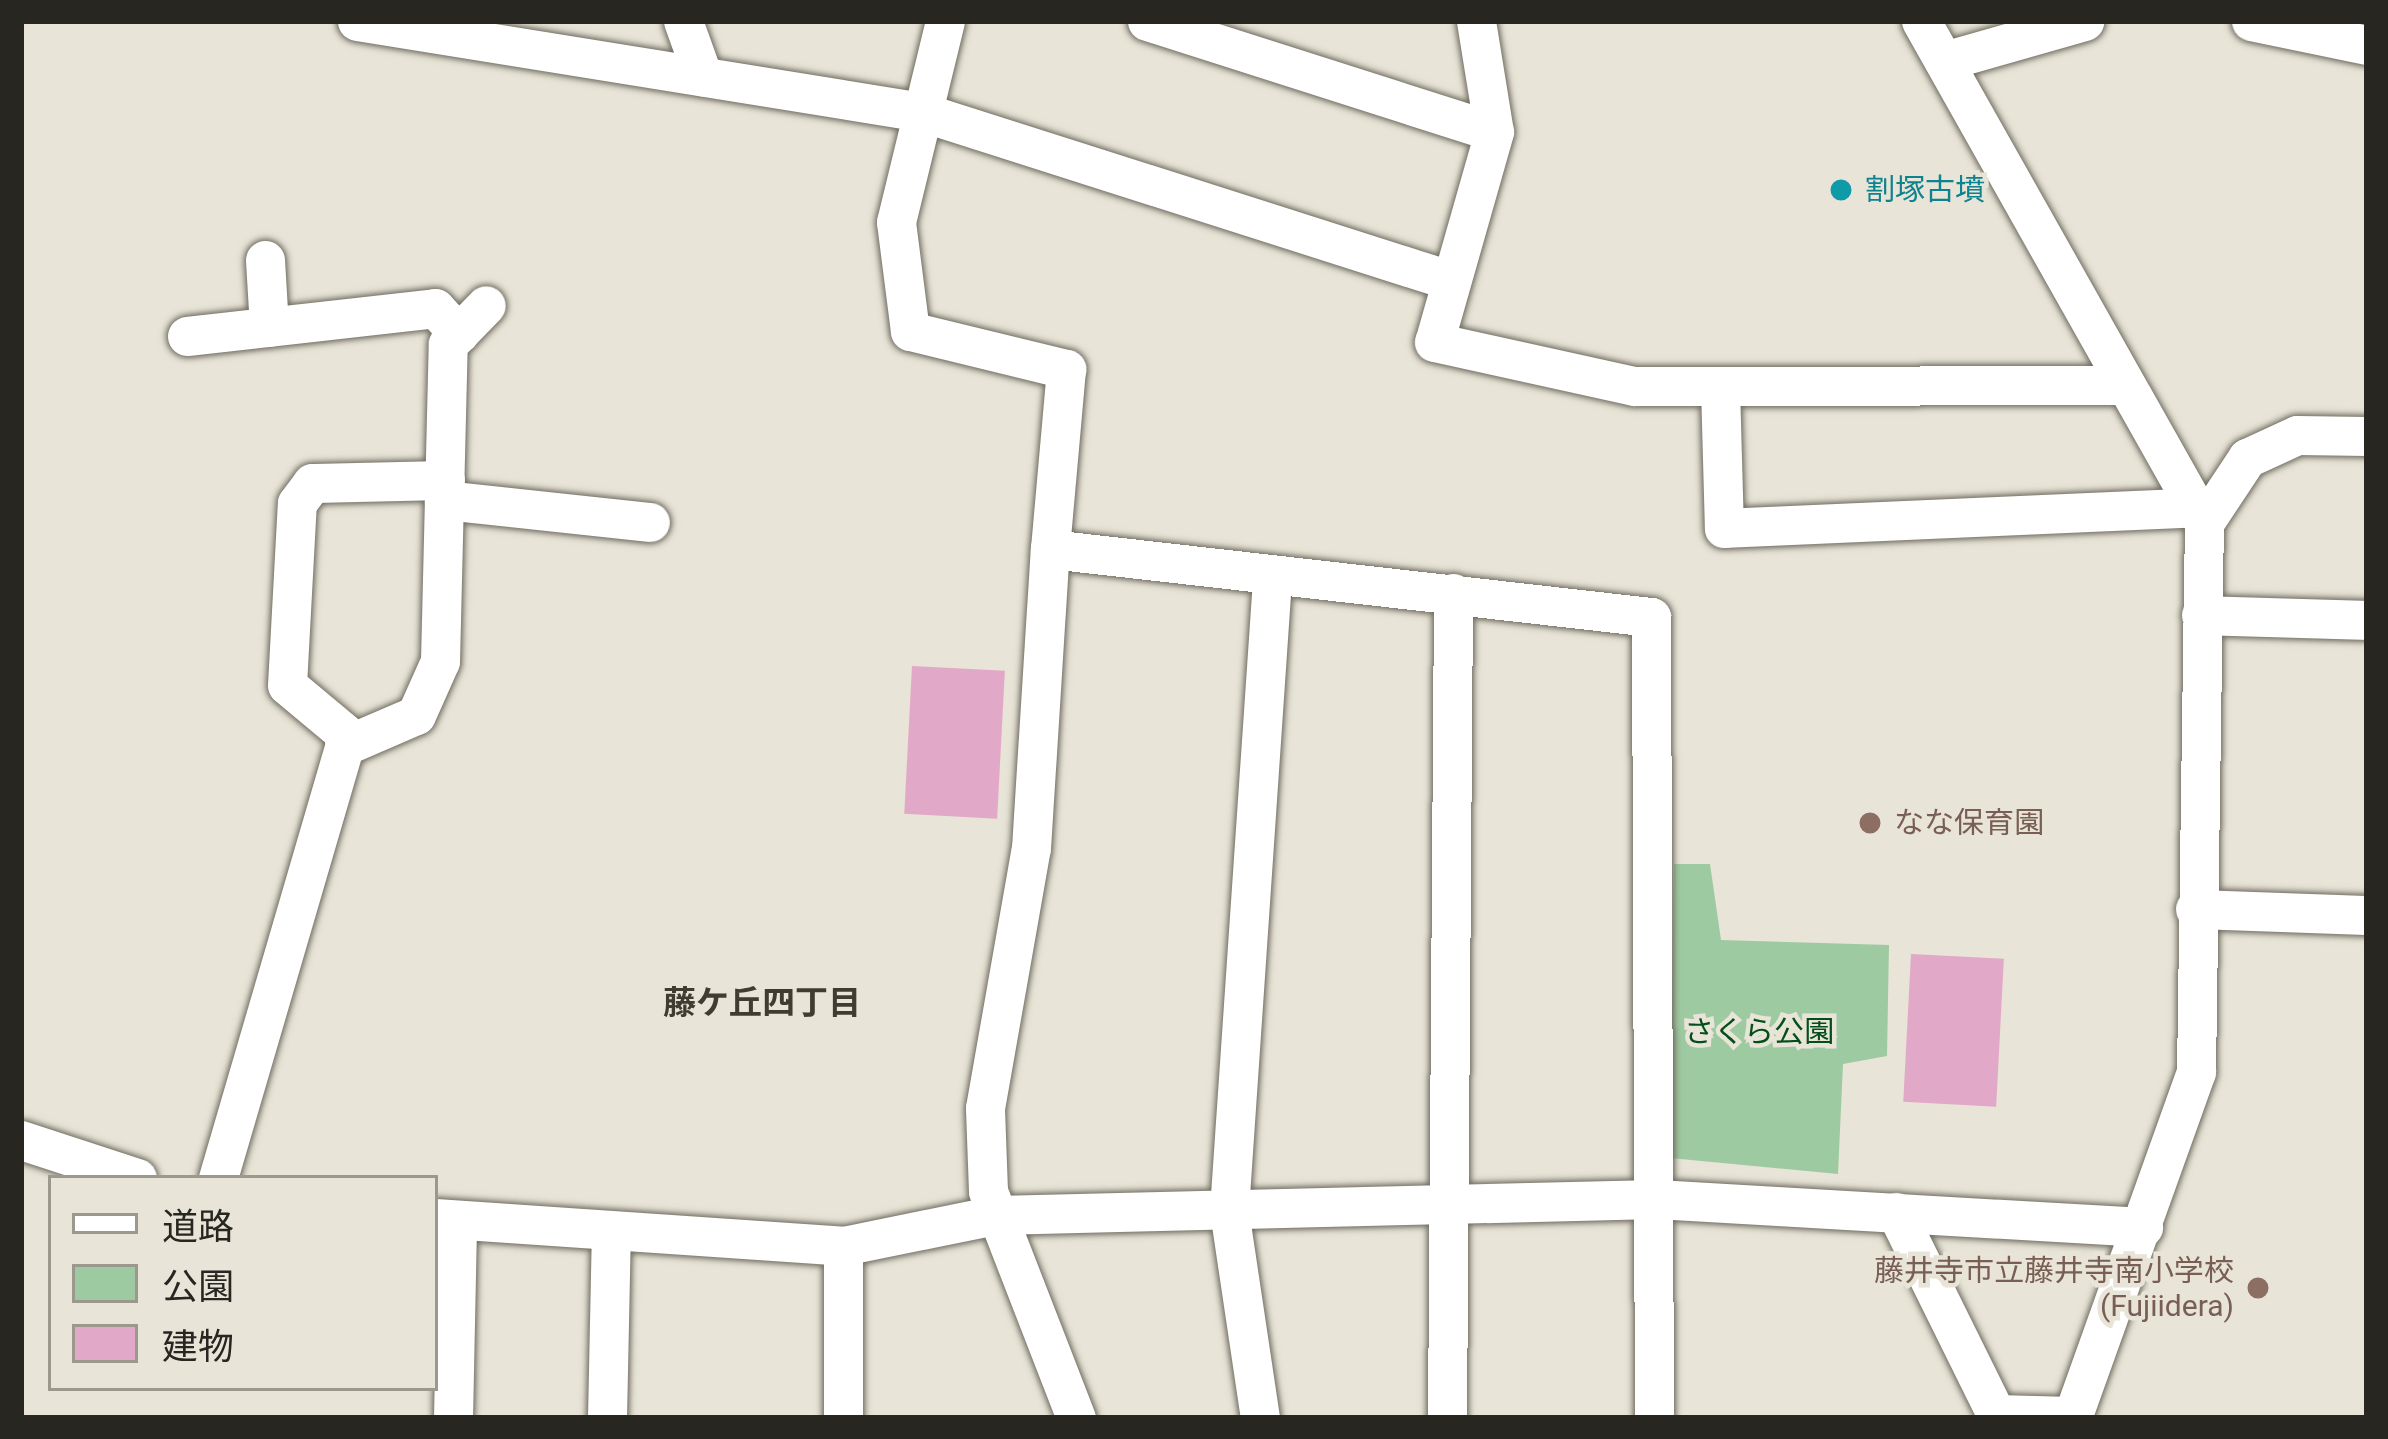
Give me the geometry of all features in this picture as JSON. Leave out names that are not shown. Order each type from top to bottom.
[{"type":"street","points":[[357,21],[470,29],[703,77],[922,112],[1449,280]]},
{"type":"street","points":[[683,21],[703,77]]},
{"type":"street","points":[[945,21],[896,222],[910,331],[1066,369],[1031,848],[985,1108],[996,1215],[1076,1418]]},
{"type":"street","points":[[1147,21],[1494,132]]},
{"type":"street","points":[[1476,21],[1494,132],[1434,342],[1634,386],[2118,385]]},
{"type":"street","points":[[1896,1212],[1996,1414],[2072,1417],[2196,1072],[2201,616],[2197,516],[2118,385],[1921,21]]},
{"type":"street","points":[[1944,61],[2084,21]]},
{"type":"street","points":[[2252,21],[2367,45]]},
{"type":"street","points":[[265,260],[269,327]]},
{"type":"street","points":[[219,1175],[354,741],[416,715],[440,661],[448,344],[487,305]]},
{"type":"street","points":[[187,337],[435,308],[459,334]]},
{"type":"street","points":[[1720,387],[1724,528],[2197,516],[2247,458],[2297,435],[2367,436]]},
{"type":"street","points":[[354,741],[287,685],[297,503],[312,483],[444,490],[650,522]]},
{"type":"street","points":[[1050,549],[1272,580],[1453,593],[1652,616],[1654,1418]]},
{"type":"street","points":[[1260,1418],[1229,1210],[1272,580]]},
{"type":"street","points":[[1447,1418],[1453,593]]},
{"type":"street","points":[[2201,616],[2367,620]]},
{"type":"street","points":[[2195,909],[2367,915]]},
{"type":"street","points":[[21,1139],[128,1175]]},
{"type":"street","points":[[453,1418],[446,1219],[843,1246],[996,1215],[1656,1198],[2143,1227]]},
{"type":"street","points":[[607,1418],[610,1230]]},
{"type":"street","points":[[843,1246],[843,1418]]},
{"type":"green space","name":"さくら公園","points":[[1674,864],[1710,864],[1721,940],[1889,945],[1887,1056],[1843,1064],[1838,1174],[1670,1158]]},
{"type":"building","points":[[912,666],[1005,671],[997,819],[904,814]]},
{"type":"building","points":[[1911,954],[2004,959],[1996,1107],[1903,1102]]},
{"type":"place","name":"割塚古墳","points":[[1841,190]]},
{"type":"place","name":"なな保育園","points":[[1870,823]]},
{"type":"place","name":"藤井寺市立藤井寺南小学校 (Fujiidera)","points":[[2258,1288]]},
{"type":"district","name":"藤ケ丘四丁目","points":[[762,1003]]}]
